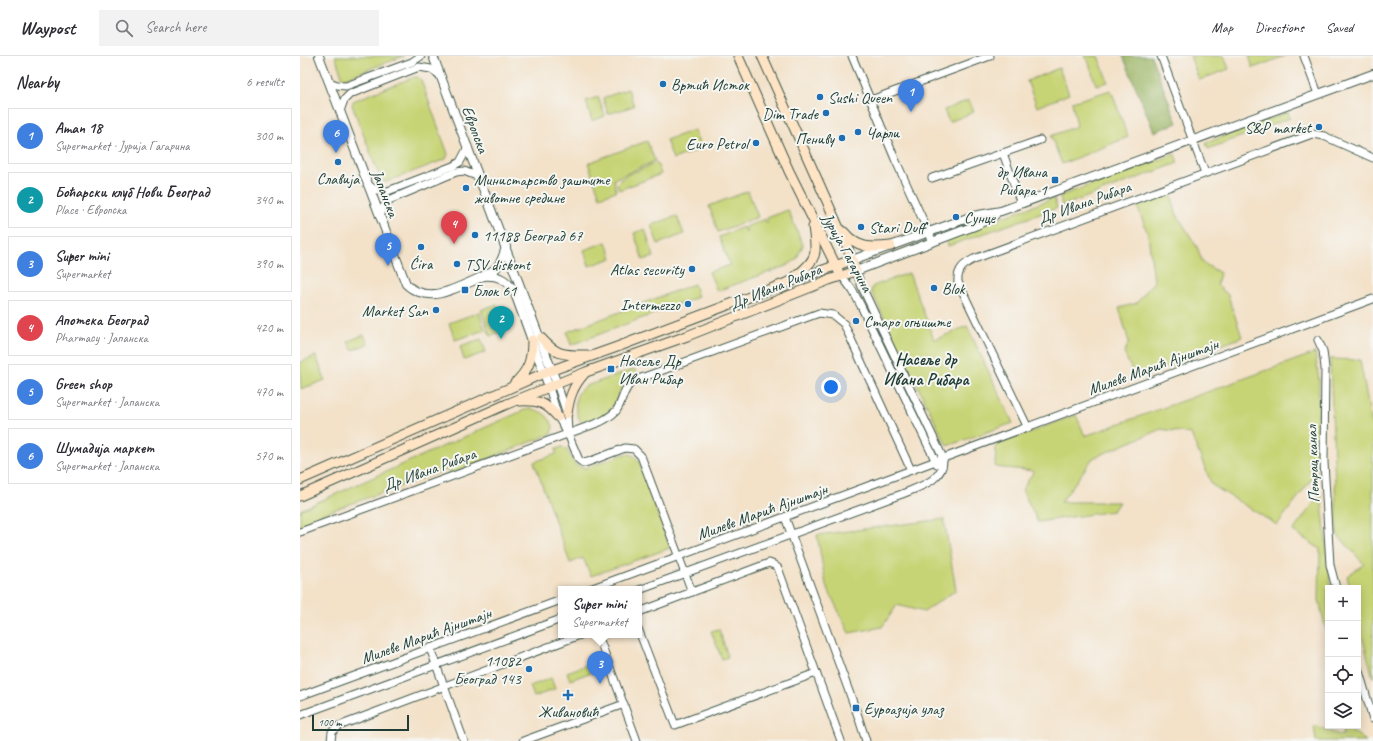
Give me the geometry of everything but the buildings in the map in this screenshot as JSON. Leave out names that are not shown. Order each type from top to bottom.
[{"type":"main road","name":"Јурија Гагарина","points":[[738,56],[756,99],[812,218],[842,276]]},
{"type":"main road","name":"Јурија Гагарина","points":[[762,56],[838,226],[856,271]]},
{"type":"main road","points":[[789,282],[809,266],[814,256],[816,246],[812,218]]},
{"type":"main road","points":[[838,226],[846,236],[856,244],[873,247],[891,246]]},
{"type":"main road","name":"Др Ивана Рибара","points":[[300,480],[548,371],[852,260]]},
{"type":"main road","name":"Др Ивана Рибара","points":[[300,496],[553,385],[693,334],[856,271]]},
{"type":"main road","points":[[504,390],[515,383],[529,365],[537,339],[557,352],[570,355],[594,355]]},
{"type":"main road","points":[[507,404],[529,400],[543,403],[563,415],[573,389],[586,372]]},
{"type":"street","name":"Јапанска","points":[[319,56],[406,284],[421,293],[437,294],[483,276],[497,267],[506,247]]},
{"type":"street","points":[[328,80],[332,84],[336,85],[350,85],[412,62],[421,56]]},
{"type":"street","name":"Европска","points":[[433,56],[506,247],[548,371]]},
{"type":"street","points":[[852,56],[932,242]]},
{"type":"street","points":[[871,100],[990,56]]},
{"type":"street","points":[[1161,56],[1205,173]]},
{"type":"street","points":[[1304,56],[1318,94]]},
{"type":"street","points":[[340,111],[344,100],[350,94],[419,67],[430,69],[441,77]]},
{"type":"street","name":"Др Ивана Рибара","points":[[852,260],[973,216],[1001,211],[1021,204],[1373,74]]},
{"type":"street","name":"Др Ивана Рибара","points":[[1028,428],[958,282],[958,273],[961,268],[974,259],[1312,134],[1324,136],[1373,158]]},
{"type":"street","points":[[932,178],[1040,140]]},
{"type":"street","points":[[368,185],[376,190],[388,191],[446,169],[460,162],[468,147]]},
{"type":"street","points":[[1003,153],[1021,204]]},
{"type":"street","points":[[380,217],[384,206],[389,200],[456,172],[464,171],[479,177]]},
{"type":"street","name":"Др Ивана Рибара","points":[[856,271],[977,225],[1001,211]]},
{"type":"street","name":"Јурија Гагарина","points":[[856,271],[862,287],[943,458]]},
{"type":"street","name":"Јапанска","points":[[483,276],[502,278],[510,285]]},
{"type":"street","name":"Јурија Гагарина","points":[[842,276],[853,291],[861,306],[934,461]]},
{"type":"street","name":"Европска","points":[[510,285],[537,339]]},
{"type":"street","name":"Милеве Марић Ајнштајн","points":[[598,586],[1373,300]]},
{"type":"street","name":"Др Ивана Рибара","points":[[300,532],[600,422],[612,415],[618,407],[628,384],[633,381],[824,312],[837,316],[844,324],[911,470]]},
{"type":"street","name":"Петрац канал","points":[[1318,340],[1323,352],[1325,368],[1324,462],[1330,565],[1335,585]]},
{"type":"street","points":[[548,371],[568,434],[579,460],[588,462],[625,448],[630,448],[638,452],[643,460],[692,592]]},
{"type":"street","points":[[942,468],[943,458]]},
{"type":"street","points":[[934,461],[942,468]]},
{"type":"street","name":"Милеве Марић Ајнштајн","points":[[642,589],[913,489],[936,477],[942,468]]},
{"type":"street","points":[[785,517],[866,741]]},
{"type":"street","points":[[642,611],[769,563],[774,564],[778,568],[840,741]]},
{"type":"street","name":"Милеве Марић Ајнштајн","points":[[300,696],[558,601]]},
{"type":"street","name":"Милеве Марић Ајнштајн","points":[[300,715],[558,620]]},
{"type":"street","points":[[331,741],[332,732],[339,726],[572,638]]},
{"type":"street","points":[[599,638],[637,741]]},
{"type":"street","points":[[642,638],[674,725],[816,673]]},
{"type":"street","points":[[430,648],[437,665]]},
{"type":"street","name":"Милеве Марић Ајнштајн","points":[[437,665],[464,741]]},
{"type":"street","points":[[1361,678],[1373,719]]},
{"type":"street","points":[[523,741],[624,704]]},
{"type":"green space","points":[[335,56],[404,56],[343,79]]},
{"type":"green space","points":[[1084,56],[1098,56],[1108,82],[1096,85],[1088,60]]},
{"type":"green space","points":[[1123,56],[1151,56],[1177,123],[1154,132]]},
{"type":"green space","points":[[1190,56],[1224,56],[1229,69],[1199,80]]},
{"type":"green space","points":[[1249,56],[1285,56],[1253,68]]},
{"type":"green space","points":[[1059,68],[1069,94],[1037,107],[1027,81]]},
{"type":"green space","points":[[414,77],[418,77],[421,80],[448,154],[446,159],[386,182],[381,180],[352,105],[353,101]]},
{"type":"green space","points":[[628,89],[634,106],[608,114],[603,98]]},
{"type":"green space","points":[[1111,90],[1128,137],[1062,164],[1051,136],[1077,126],[1072,102]]},
{"type":"green space","points":[[598,97],[605,116],[592,121],[586,101]]},
{"type":"green space","points":[[969,100],[974,112],[949,122],[944,110]]},
{"type":"green space","points":[[1288,112],[1290,118],[1208,149],[1206,143]]},
{"type":"green space","points":[[694,130],[701,149],[673,159],[666,140]]},
{"type":"green space","points":[[647,141],[655,161],[614,179],[616,191],[600,197],[588,163]]},
{"type":"green space","points":[[1175,154],[1178,163],[1062,206],[1060,196]]},
{"type":"green space","points":[[657,163],[661,174],[619,190],[617,183],[626,175]]},
{"type":"green space","points":[[748,191],[758,217],[718,232],[709,206]]},
{"type":"green space","points":[[1171,194],[1176,213],[1197,247],[1203,263],[1220,273],[1217,285],[1228,295],[1242,337],[1136,379],[1124,353],[1129,342],[1119,308],[1137,303],[1154,281],[1148,234],[1137,206]]},
{"type":"green space","points":[[1054,198],[1057,208],[948,246],[947,238]]},
{"type":"green space","points":[[788,210],[803,245],[796,260],[786,266],[717,291],[709,272],[730,265],[719,237],[743,227],[745,231],[747,231],[745,227],[765,219],[766,223],[768,222],[767,218]]},
{"type":"green space","points":[[677,216],[684,234],[658,244],[651,225]]},
{"type":"green space","points":[[645,229],[654,257],[643,260],[634,233]]},
{"type":"green space","points":[[606,242],[612,258],[589,266],[584,250]]},
{"type":"green space","points":[[909,273],[934,340],[967,326],[1013,423],[947,446],[871,291],[873,286]]},
{"type":"green space","points":[[694,284],[698,297],[571,345],[567,332]]},
{"type":"green space","points":[[496,304],[505,330],[490,336],[481,310]]},
{"type":"green space","points":[[479,312],[485,330],[455,340],[449,323]]},
{"type":"green space","points":[[364,335],[368,344],[352,350],[348,341]]},
{"type":"green space","points":[[481,339],[486,352],[464,360],[460,346]]},
{"type":"green space","points":[[1315,353],[1319,380],[1317,472],[1277,525],[1212,485],[1191,434],[1161,429],[1093,458],[1061,502],[1119,502],[1113,511],[1038,522],[1022,490],[1034,471],[995,467],[996,445],[1076,415],[1085,436]]},
{"type":"green space","points":[[316,356],[325,380],[301,389],[300,362]]},
{"type":"green space","points":[[1330,359],[1360,360],[1373,431],[1373,678],[1361,632],[1361,585],[1349,585],[1347,576],[1364,564],[1337,534]]},
{"type":"green space","points":[[635,369],[637,375],[630,379],[621,389],[610,410],[605,415],[589,423],[580,421],[576,411],[576,397],[581,389]]},
{"type":"green space","points":[[529,408],[541,412],[549,419],[553,426],[551,434],[450,474],[448,469],[314,517],[315,523],[300,528],[300,510]]},
{"type":"green space","points":[[562,447],[567,450],[575,465],[585,468],[624,454],[629,454],[635,457],[639,462],[670,548],[591,576],[583,558],[570,563],[534,462],[556,454],[556,449]]},
{"type":"green space","points":[[1321,493],[1331,585],[1325,585],[1325,626],[1319,600],[1320,549],[1293,531]]},
{"type":"green space","points":[[944,519],[956,590],[924,612],[897,605],[882,627],[849,633],[826,585],[817,535]]},
{"type":"green space","points":[[719,629],[728,657],[722,659],[711,631]]},
{"type":"green space","points":[[592,663],[595,671],[570,680],[567,672]]},
{"type":"green space","points":[[551,678],[555,689],[534,697],[530,686]]},
{"type":"green space","points":[[1314,725],[1342,736],[1344,729],[1353,729],[1352,731],[1366,741],[1316,741]]},
{"type":"place","name":"Вртић Исток","points":[[663,84]]},
{"type":"place","name":"Sushi Queen","points":[[820,97]]},
{"type":"place","name":"Aman 18","points":[[911,112]]},
{"type":"place","name":"Dim Trade","points":[[826,113]]},
{"type":"place","name":"S&P market","points":[[1319,127]]},
{"type":"place","name":"Чарли","points":[[858,132]]},
{"type":"place","name":"Пениву","points":[[842,138]]},
{"type":"place","name":"Euro Petrol","points":[[756,143]]},
{"type":"place","name":"Шумадија маркет","points":[[336,153]]},
{"type":"place","name":"Славија","points":[[338,162]]},
{"type":"place","name":"др Ивана Рибара 1","points":[[1055,180]]},
{"type":"place","name":"Министарство заштите животне средине","points":[[466,188]]},
{"type":"place","name":"Сунце","points":[[956,217]]},
{"type":"place","name":"Stari Duff","points":[[861,227]]},
{"type":"place","name":"11188 Београд 67","points":[[475,235]]},
{"type":"place","name":"Апотека Београд","points":[[454,244]]},
{"type":"place","name":"Ćira","points":[[421,247]]},
{"type":"place","name":"TSV diskont","points":[[457,264]]},
{"type":"place","name":"Green shop","points":[[388,266]]},
{"type":"place","name":"Atlas security","points":[[692,269]]},
{"type":"place","name":"Blok","points":[[934,288]]},
{"type":"place","name":"Блок 61","points":[[465,290]]},
{"type":"place","name":"Intermezzo","points":[[688,304]]},
{"type":"place","name":"Market San","points":[[436,310]]},
{"type":"place","name":"Старо огњиште","points":[[856,321]]},
{"type":"place","name":"Боћарски клуб Нови Београд","points":[[501,339]]},
{"type":"place","name":"Насеље Др Иван Рибар","points":[[611,369]]},
{"type":"place","name":"11082 Београд 143","points":[[529,669]]},
{"type":"place","name":"Super mini","points":[[600,684]]},
{"type":"place","name":"Живановић","points":[[568,695]]},
{"type":"place","name":"Еуроазија улаз","points":[[856,708]]},
{"type":"district","name":"Насеље др Ивана Рибара","points":[[926,369]]}]
